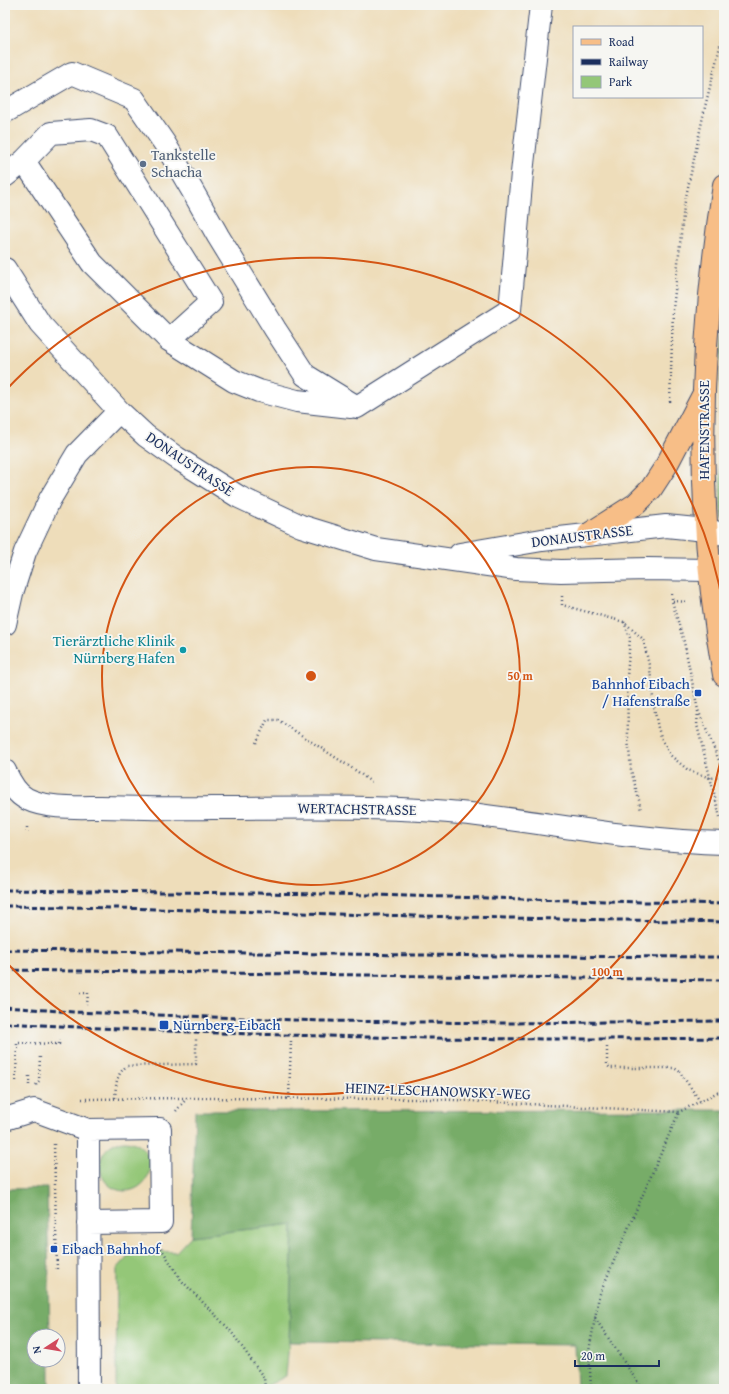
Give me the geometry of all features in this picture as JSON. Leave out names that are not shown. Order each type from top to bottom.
[{"type":"main road","name":"HAFENSTRASSE","points":[[724,185],[710,287],[704,394],[704,453],[715,532],[716,567],[724,675]]},
{"type":"main road","points":[[589,534],[636,504],[650,489],[666,466],[704,394]]},
{"type":"street","points":[[24,161],[92,263],[169,340],[234,381],[259,391],[297,401],[357,407],[510,310],[522,173],[541,5]]},
{"type":"street","points":[[5,112],[72,73],[134,99],[165,144],[218,236],[275,329],[305,374],[357,407]]},
{"type":"street","points":[[5,176],[24,161],[51,133],[91,130],[107,136],[211,302],[169,340]]},
{"type":"street","name":"DONAUSTRASSE","points":[[5,269],[40,324],[119,411],[146,436],[183,462],[239,497],[301,526],[376,549],[516,569],[561,571],[716,567]]},
{"type":"street","points":[[5,624],[12,593],[25,552],[50,499],[77,454],[119,411]]},
{"type":"street","name":"DONAUSTRASSE","points":[[442,558],[542,540],[666,526],[715,532]]},
{"type":"street","name":"WERTACHSTRASSE","points":[[5,771],[14,788],[25,798],[38,804],[70,807],[169,808],[370,807],[469,814],[688,842],[724,843]]},
{"type":"street","points":[[5,1119],[34,1110],[88,1130],[160,1130],[161,1222],[88,1223]]},
{"type":"street","points":[[88,1130],[89,1389]]},
{"type":"path","points":[[561,571],[562,605],[624,622],[643,639],[650,669],[658,728],[670,756],[688,770],[710,778],[724,777],[721,765]]},
{"type":"path","points":[[624,622],[630,638],[627,677],[628,739],[631,770],[639,800],[641,816],[638,836]]},
{"type":"path","points":[[698,710],[697,725],[721,818]]},
{"type":"path","points":[[256,743],[267,720],[278,720],[358,772],[375,786]]},
{"type":"path","points":[[80,993],[88,993],[87,1005]]},
{"type":"path","points":[[16,1081],[17,1043],[59,1044],[60,1037]]},
{"type":"path","points":[[115,1098],[117,1077],[121,1070],[127,1066],[196,1064],[196,1039]]},
{"type":"path","points":[[290,1098],[291,1041]]},
{"type":"path","points":[[607,1047],[607,1065],[610,1068],[674,1068],[679,1072],[700,1101]]},
{"type":"path","points":[[39,1081],[40,1055]]},
{"type":"path","points":[[570,1389],[591,1389],[589,1351],[599,1296],[679,1112],[724,1089]]},
{"type":"path","points":[[160,1130],[187,1098]]},
{"type":"path","name":"HEINZ-LESCHANOWSKY-WEG","points":[[75,1099],[434,1099],[679,1112]]},
{"type":"path","points":[[54,1142],[56,1271]]},
{"type":"path","points":[[144,1222],[181,1280],[230,1330],[264,1378],[265,1389]]},
{"type":"path","points":[[595,1317],[642,1389]]},
{"type":"green space","points":[[724,326],[723,519],[721,509],[720,395]]},
{"type":"green space","points":[[724,1110],[724,1389],[577,1389],[575,1345],[289,1342],[293,1224],[191,1236],[195,1111]]},
{"type":"green space","points":[[120,1141],[130,1141],[143,1148],[150,1161],[150,1171],[143,1184],[130,1191],[120,1191],[111,1187],[104,1180],[100,1171],[100,1161],[104,1152],[111,1145]]},
{"type":"green space","points":[[47,1188],[50,1328],[26,1328],[26,1368],[50,1368],[50,1389],[5,1389],[5,1189]]},
{"type":"green space","points":[[293,1224],[289,1342],[286,1376],[261,1389],[116,1389],[117,1269],[134,1250],[176,1252],[191,1236]]},
{"type":"railway","points":[[5,890],[330,894],[724,904]]},
{"type":"railway","points":[[5,906],[724,922]]},
{"type":"railway","points":[[5,950],[724,957]]},
{"type":"railway","points":[[5,970],[724,980]]},
{"type":"railway","points":[[5,1007],[73,1012],[323,1021],[506,1023],[724,1021]]},
{"type":"railway","points":[[5,1023],[184,1032],[364,1037],[544,1039],[724,1038]]},
{"type":"place","name":"Tankstelle Schacha","points":[[143,164]]},
{"type":"place","name":"Tierärztliche Klinik Nürnberg Hafen","points":[[183,650]]},
{"type":"place","name":"Bahnhof Eibach / Hafenstraße","points":[[698,693]]},
{"type":"place","name":"Nürnberg-Eibach","points":[[164,1025]]},
{"type":"place","name":"Eibach Bahnhof","points":[[54,1249]]}]
